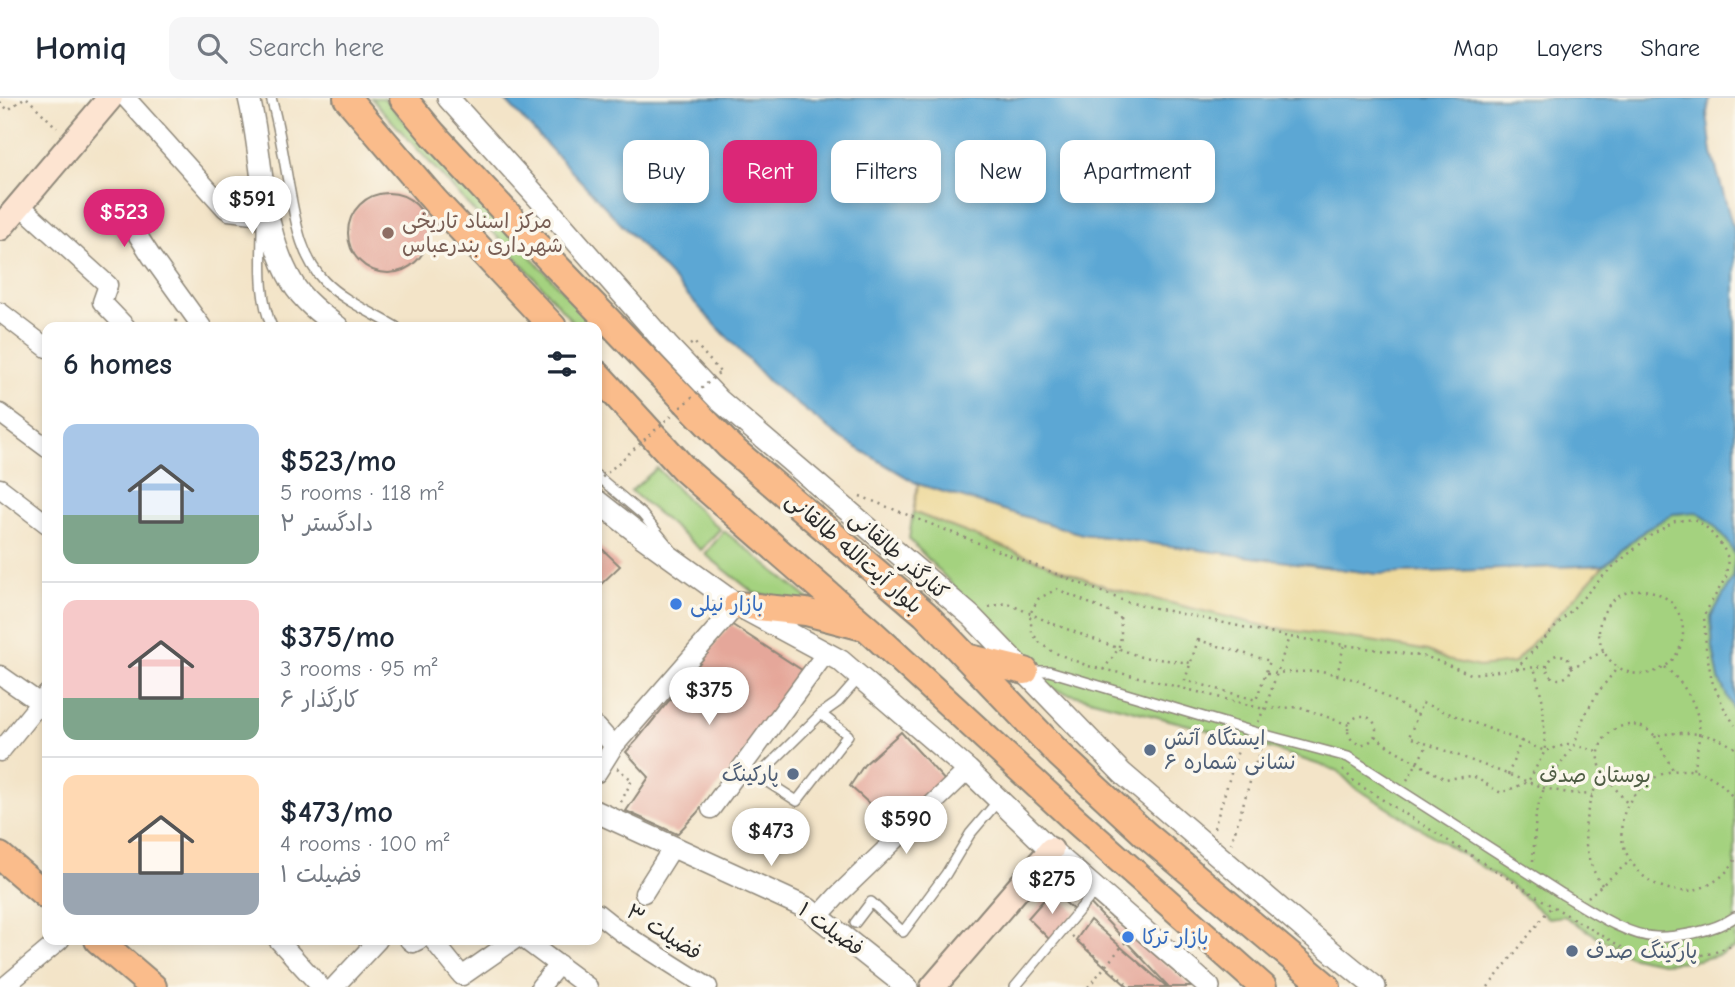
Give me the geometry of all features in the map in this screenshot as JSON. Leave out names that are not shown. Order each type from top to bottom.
[{"type":"main road","points":[[0,228],[10,205],[90,98]]},
{"type":"main road","points":[[10,205],[110,98]]},
{"type":"main road","points":[[347,98],[435,201],[548,322]]},
{"type":"main road","name":"بلوار آیت‌الله طالقانی","points":[[403,98],[488,193],[729,446],[913,603],[1059,754],[1145,834],[1326,987]]},
{"type":"main road","points":[[602,379],[684,469],[869,630],[1073,818],[1264,987]]},
{"type":"main road","points":[[737,605],[806,612],[869,630]]},
{"type":"main road","points":[[966,656],[1025,671]]},
{"type":"main road","points":[[933,987],[1051,850]]},
{"type":"main road","points":[[0,856],[42,892]]},
{"type":"main road","points":[[104,945],[153,987]]},
{"type":"street","points":[[126,98],[225,208],[229,211],[263,207]]},
{"type":"street","points":[[249,98],[263,207],[277,247],[292,283],[331,322]]},
{"type":"street","name":"کنارگذر طالقانی","points":[[448,98],[719,400],[974,619],[1122,773],[1375,987]]},
{"type":"street","points":[[10,205],[108,285],[102,302],[121,322]]},
{"type":"street","points":[[124,214],[198,322]]},
{"type":"street","points":[[0,312],[42,344]]},
{"type":"street","points":[[0,413],[42,444]]},
{"type":"street","points":[[0,488],[42,520]]},
{"type":"street","points":[[602,505],[737,605],[841,661],[968,770],[1051,850],[1209,987]]},
{"type":"street","points":[[606,759],[737,605]]},
{"type":"street","points":[[711,809],[826,653]]},
{"type":"street","points":[[0,675],[42,698]]},
{"type":"street","points":[[0,752],[42,700]]},
{"type":"street","points":[[818,917],[930,804],[968,770]]},
{"type":"street","name":"فضیلت ۱","points":[[604,815],[807,908],[907,987]]},
{"type":"street","points":[[644,893],[673,847]]},
{"type":"street","name":"فضیلت ۳","points":[[602,917],[708,987]]},
{"type":"street","points":[[4,987],[54,945]]},
{"type":"street","points":[[283,945],[321,987]]},
{"type":"street","points":[[334,987],[373,945]]},
{"type":"street","points":[[436,945],[460,981],[507,945]]},
{"type":"street","points":[[532,945],[588,987]]},
{"type":"street","points":[[540,987],[559,964]]},
{"type":"lane","points":[[271,98],[299,234],[314,268],[325,283],[388,322]]},
{"type":"lane","points":[[263,207],[262,275],[266,314],[270,322]]},
{"type":"lane","points":[[602,480],[642,514],[690,571]]},
{"type":"lane","points":[[1025,671],[1049,671],[1348,757],[1562,894],[1637,934],[1671,937],[1700,932],[1735,917]]},
{"type":"lane","points":[[821,714],[848,735],[797,801],[758,776],[821,714],[838,702],[860,677]]},
{"type":"lane","points":[[855,923],[871,902],[903,932],[946,874],[970,834],[999,800]]},
{"type":"lane","points":[[1015,987],[1097,889]]},
{"type":"path","points":[[0,102],[8,110],[25,98],[62,132]]},
{"type":"path","points":[[602,478],[720,372],[694,342]]},
{"type":"path","points":[[857,495],[1127,602],[1289,637],[1427,657],[1471,674],[1546,666]]},
{"type":"path","points":[[1516,669],[1609,570],[1650,536],[1675,521],[1694,519],[1715,537],[1728,558],[1726,577],[1704,615],[1706,649],[1712,681],[1735,725]]},
{"type":"path","points":[[1102,670],[1119,649],[1119,617],[1057,589],[1038,599],[1030,614],[1032,633],[1041,644],[1053,652],[1102,670],[1264,709],[1300,707],[1349,724]]},
{"type":"path","points":[[1631,591],[1651,591],[1669,600],[1676,608],[1683,626],[1681,646],[1677,656],[1665,667],[1652,673],[1632,673],[1618,667],[1604,651],[1600,628],[1606,609],[1613,601],[1631,591]]},
{"type":"path","points":[[974,619],[989,607],[1007,603],[1051,623],[1141,657],[1191,663]]},
{"type":"path","points":[[1254,732],[1289,637]]},
{"type":"path","points":[[1270,661],[1256,700],[1185,680],[1198,640],[1270,661],[1280,664]]},
{"type":"path","points":[[1337,675],[1344,645]]},
{"type":"path","points":[[1571,668],[1604,651]]},
{"type":"path","points":[[1553,655],[1562,655],[1569,660],[1571,668],[1568,676],[1560,680],[1548,674],[1546,666],[1553,655]]},
{"type":"path","points":[[1375,736],[1445,779],[1474,776],[1502,793],[1528,782],[1545,751],[1543,702],[1534,667]]},
{"type":"path","points":[[1533,894],[1536,813],[1544,788],[1574,745],[1585,714],[1599,691],[1618,667]]},
{"type":"path","points":[[1665,667],[1680,682],[1691,700],[1698,722],[1699,734],[1693,771]]},
{"type":"path","points":[[1265,673],[1322,671],[1360,681],[1417,715]]},
{"type":"path","points":[[1592,795],[1544,788],[1409,737],[1422,703],[1545,751],[1567,744],[1599,752]]},
{"type":"path","points":[[1360,716],[1370,718],[1375,726],[1375,736],[1368,743],[1358,744],[1350,738],[1348,729],[1351,720],[1360,716]]},
{"type":"path","points":[[1628,804],[1603,773],[1599,761],[1601,743],[1606,735],[1623,726],[1644,728],[1655,736],[1673,770]]},
{"type":"path","points":[[1655,736],[1699,734],[1735,748]]},
{"type":"path","points":[[1211,839],[1241,737]]},
{"type":"path","points":[[1508,775],[1521,741]]},
{"type":"path","points":[[1228,854],[1262,743]]},
{"type":"path","points":[[1393,806],[1428,744]]},
{"type":"path","points":[[604,815],[632,780],[606,759]]},
{"type":"path","points":[[1340,767],[1356,783],[1630,952],[1671,959],[1697,957],[1735,944]]},
{"type":"path","points":[[1735,801],[1733,794],[1712,777],[1693,771],[1673,770],[1646,782],[1628,804],[1622,823],[1622,833],[1630,860],[1642,875],[1668,889],[1698,889],[1725,874],[1735,860]]},
{"type":"path","points":[[1602,885],[1591,864],[1585,834],[1592,795],[1603,773]]},
{"type":"path","points":[[1567,915],[1630,860]]},
{"type":"path","points":[[1488,987],[1562,894]]},
{"type":"path","points":[[1088,987],[1139,926]]},
{"type":"path","points":[[1064,929],[1130,987]]},
{"type":"green space","points":[[371,98],[384,98],[590,322],[573,322]]},
{"type":"green space","points":[[657,468],[720,529],[701,550],[631,491]]},
{"type":"green space","name":"بوستان صدف","points":[[913,512],[1107,587],[1195,609],[1428,651],[1447,660],[1604,565],[1646,530],[1673,514],[1696,512],[1710,521],[1729,543],[1735,556],[1732,579],[1711,617],[1719,679],[1735,713],[1735,948],[1698,960],[1663,963],[1629,956],[1564,916],[1548,918],[1509,884],[1353,786],[1338,771],[1238,738],[1051,689],[909,539]]},
{"type":"green space","points":[[724,531],[815,604],[754,593],[705,554]]},
{"type":"sand","points":[[918,484],[1082,534],[1377,574],[1604,565],[1514,663],[1479,667],[1447,660],[1428,651],[1273,628],[1107,587],[913,512]]},
{"type":"water","points":[[503,98],[1710,98],[1707,113],[1712,153],[1735,235],[1735,556],[1729,543],[1710,521],[1696,512],[1673,514],[1645,530],[1604,565],[1377,574],[1082,534],[918,484],[842,439],[769,382]]},
{"type":"water","points":[[1735,561],[1735,713],[1719,679],[1711,617],[1732,579]]},
{"type":"building","name":"مرکز اسناد تاریخی شهرداری بندرعباس","points":[[380,193],[396,193],[417,204],[428,225],[428,241],[417,262],[396,273],[380,273],[366,267],[354,255],[348,241],[348,225],[354,211],[366,199]]},
{"type":"building","points":[[602,549],[620,566],[602,583]]},
{"type":"building","points":[[731,624],[808,674],[677,834],[626,811],[649,777],[626,752]]},
{"type":"building","points":[[901,732],[947,783],[898,830],[850,786],[864,765]]},
{"type":"building","points":[[1049,894],[1060,898],[1076,912],[1050,940],[1028,918]]},
{"type":"building","name":"بازار ترکا","points":[[1088,897],[1192,987],[1169,987],[1086,899]]},
{"type":"building","points":[[1090,920],[1167,987],[1128,987],[1076,940]]},
{"type":"place","name":"مرکز اسناد تاریخی شهرداری بندرعباس","points":[[388,233]]},
{"type":"place","name":"بازار نیلی","points":[[676,604]]},
{"type":"place","name":"ایستگاه آتش نشانی شماره ۶","points":[[1150,750]]},
{"type":"place","name":"پارکینگ","points":[[793,774]]},
{"type":"place","name":"بازار ترکا","points":[[1128,937]]},
{"type":"place","name":"پارکینگ صدف","points":[[1572,951]]}]
